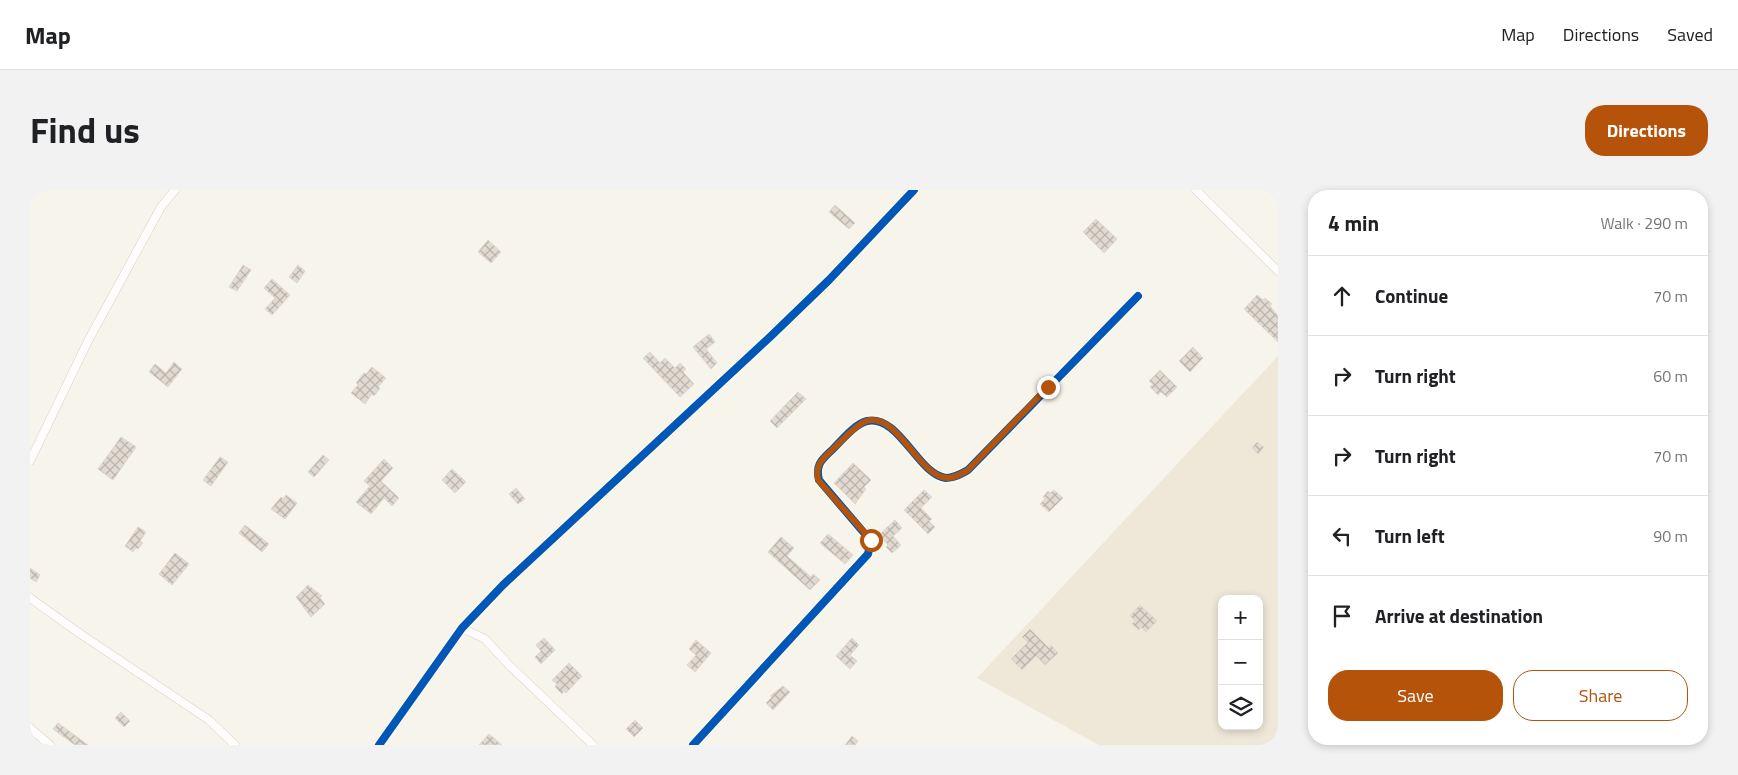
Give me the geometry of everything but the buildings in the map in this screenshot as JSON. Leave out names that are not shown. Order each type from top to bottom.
[{"type":"street","points":[[30,461],[88,341],[161,207],[176,190]]},
{"type":"street","points":[[379,745],[462,628],[504,585],[829,280],[914,190]]},
{"type":"street","points":[[1196,190],[1278,271]]},
{"type":"street","points":[[693,745],[868,554],[871,540],[818,480],[816,469],[820,461],[851,432],[866,422],[879,420],[890,427],[936,474],[946,478],[957,476],[968,470],[1138,296]]},
{"type":"street","points":[[30,598],[209,720],[235,745]]},
{"type":"street","points":[[462,628],[485,639],[510,666],[593,745]]},
{"type":"street","points":[[30,728],[50,745]]},
{"type":"shaded area","points":[[1278,356],[1278,745],[1099,745],[977,678]]},
{"type":"cycle path","points":[[379,745],[462,628],[503,585],[771,336],[829,280],[914,190]]},
{"type":"cycle path","points":[[693,745],[868,554],[871,541],[819,480],[818,469],[823,458],[854,428],[867,421],[878,421],[899,435],[926,467],[936,474],[946,478],[968,470],[1138,296]]},
{"type":"route","points":[[871,540],[818,480],[816,469],[820,461],[851,432],[866,422],[879,420],[890,427],[936,474],[946,478],[957,476],[968,470],[1048,387]]}]
